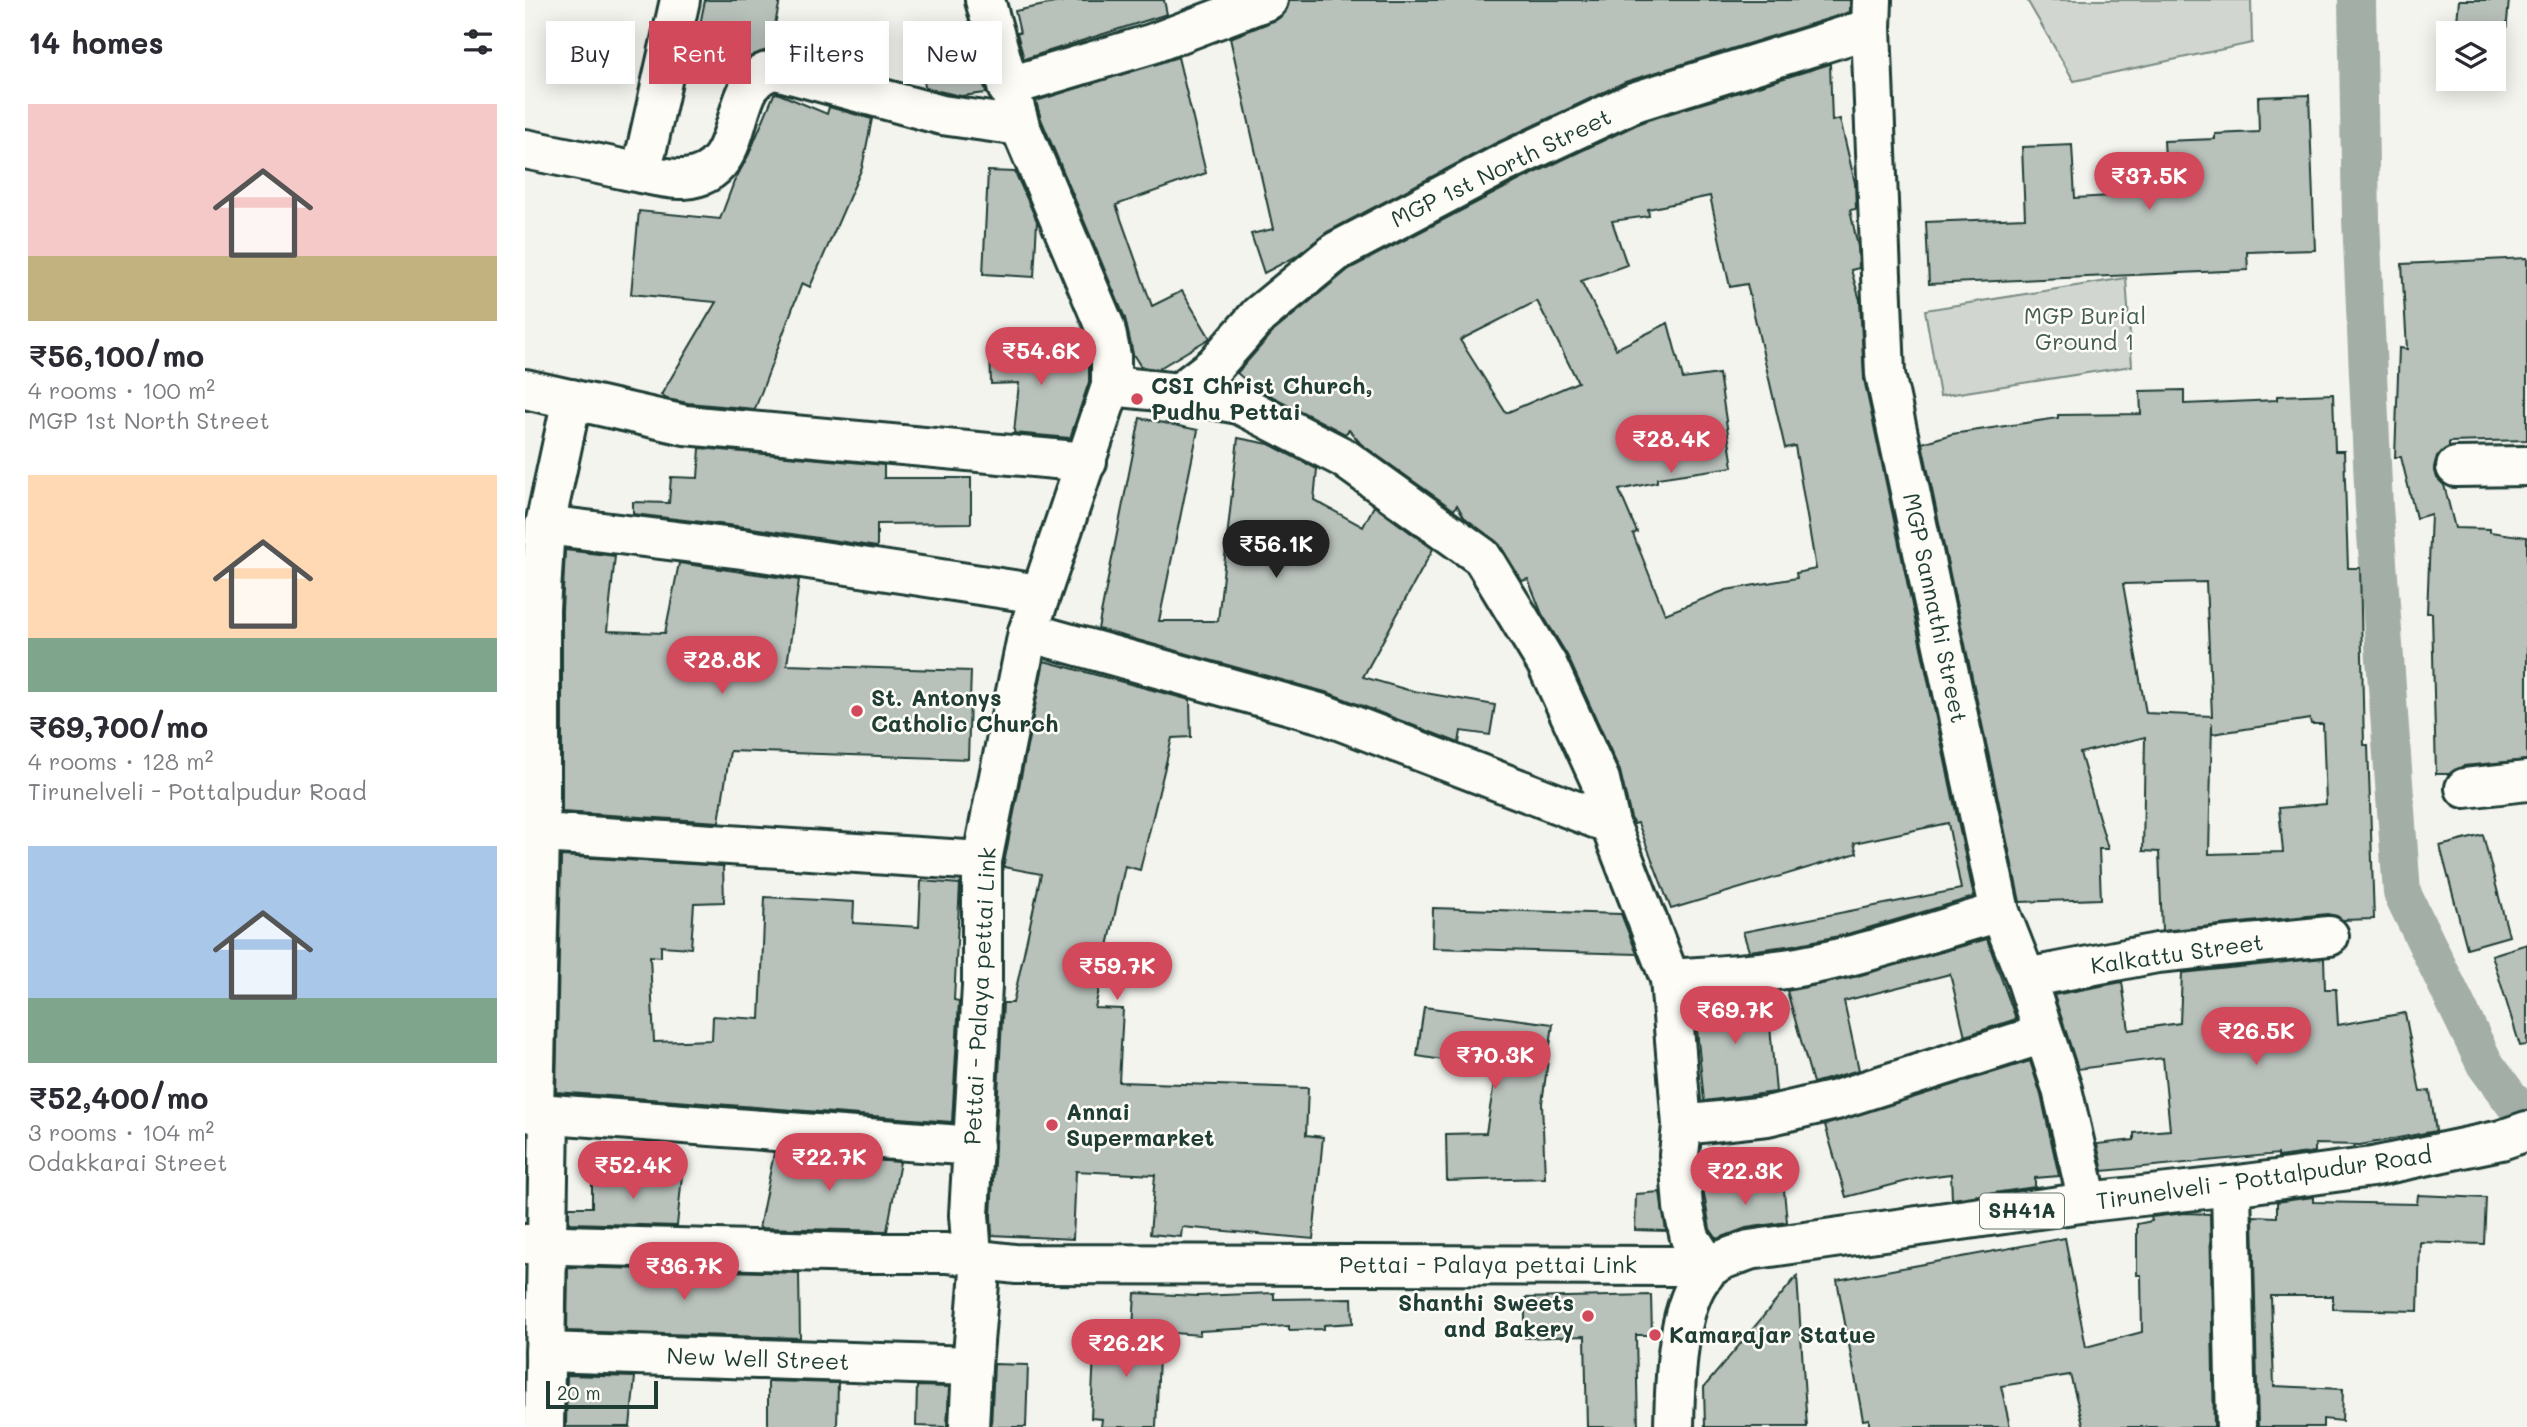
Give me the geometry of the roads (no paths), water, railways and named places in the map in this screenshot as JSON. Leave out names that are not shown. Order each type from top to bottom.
[{"type":"street","points":[[639,172],[647,148],[680,0]]},
{"type":"street","name":"Pettai - Palaya pettai Link","points":[[985,0],[1007,88],[1020,126],[1105,327],[1111,356],[1111,386],[1028,632],[982,861],[982,986],[969,1215],[976,1258],[1015,1264],[1679,1266],[1709,1270]]},
{"type":"street","points":[[1007,88],[1151,44],[1268,0]]},
{"type":"street","name":"MGP 1st North Street","points":[[1179,393],[1214,366],[1259,315],[1337,251],[1504,163],[1634,102],[1872,14]]},
{"type":"street","name":"MGP Sannathi Street","points":[[1872,14],[1885,373],[2000,912],[2026,978],[2062,1089],[2088,1202]]},
{"type":"street","points":[[525,149],[684,179],[711,172],[725,158],[754,78],[764,71],[776,70],[942,114],[1020,126]]},
{"type":"street","points":[[1111,386],[1179,393],[1239,404],[1344,458],[1482,557],[1547,664],[1600,780],[1610,824],[1670,979],[1682,1125],[1679,1156],[1686,1225],[1709,1270],[1696,1287],[1684,1318],[1675,1371],[1674,1427]]},
{"type":"street","points":[[525,388],[685,425],[1087,462]]},
{"type":"street","points":[[544,1427],[545,1352],[536,1245],[533,833],[545,525],[572,399]]},
{"type":"street","points":[[2456,467],[2527,466]]},
{"type":"street","points":[[545,525],[742,549],[1039,594]]},
{"type":"street","points":[[1028,632],[1323,714],[1610,824]]},
{"type":"street","points":[[2465,788],[2527,781]]},
{"type":"street","points":[[533,833],[982,861]]},
{"type":"street","points":[[1670,979],[1799,967],[2000,912]]},
{"type":"street","name":"Kalkattu Street","points":[[2026,978],[2157,953],[2329,936]]},
{"type":"street","points":[[1682,1125],[1767,1115],[1836,1100],[2043,1034]]},
{"type":"street","points":[[536,1113],[974,1146]]},
{"type":"street","name":"Tirunelveli - Pottalpudur Road","points":[[1709,1270],[1749,1250],[2088,1202],[2372,1167],[2514,1136]]},
{"type":"street","points":[[2231,1186],[2236,1427]]},
{"type":"street","points":[[536,1245],[946,1253],[976,1258],[969,1427]]},
{"type":"street","name":"New Well Street","points":[[545,1352],[972,1366]]},
{"type":"waterway","points":[[2357,0],[2361,219],[2374,507],[2402,893],[2485,1064],[2527,1121]]},
{"type":"place","name":"CSI Christ Church, Pudhu Pettai","points":[[1137,399]]},
{"type":"place","name":"St. Antonys Catholic Church","points":[[857,711]]},
{"type":"place","name":"Annai Supermarket","points":[[1052,1125]]},
{"type":"place","name":"Shanthi Sweets and Bakery","points":[[1588,1316]]},
{"type":"place","name":"Kamarajar Statue","points":[[1655,1335]]},
{"type":"park label","name":"MGP Burial Ground 1","points":[[2085,329]]}]
